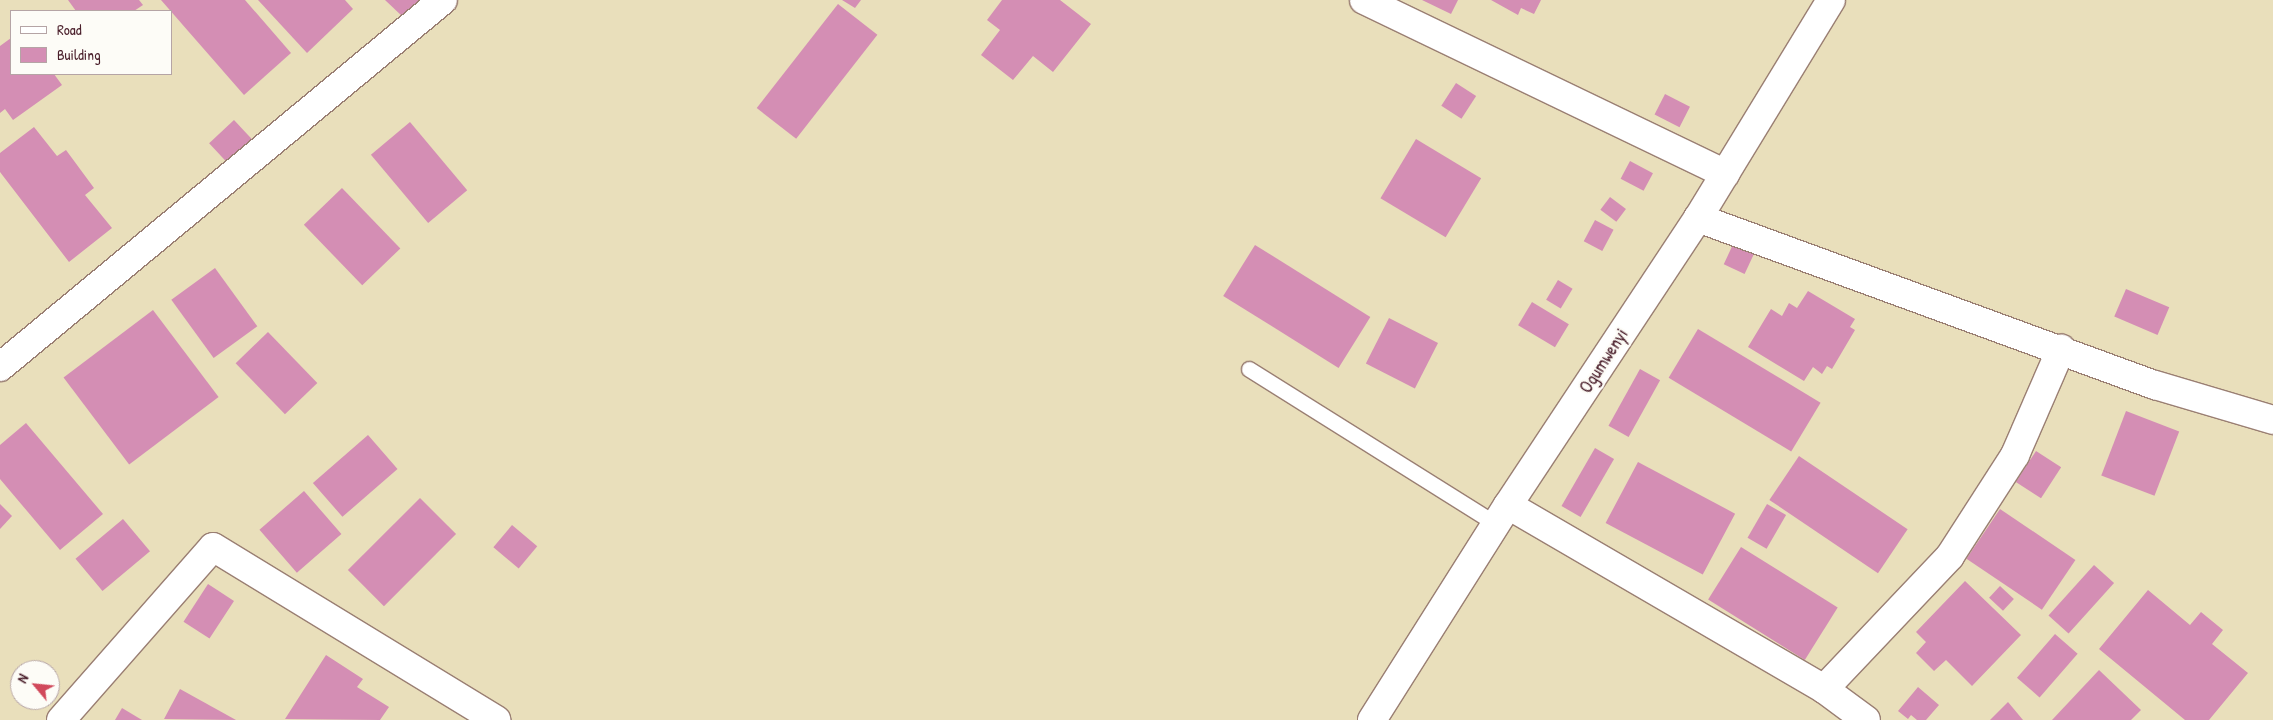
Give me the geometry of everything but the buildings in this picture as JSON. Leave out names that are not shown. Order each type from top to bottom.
[{"type":"street","points":[[0,367],[443,0]]},
{"type":"street","points":[[1364,0],[1725,174]]},
{"type":"street","name":"Ogumwenyi","points":[[1372,720],[1502,515],[1698,218],[1831,0]]},
{"type":"street","points":[[1698,218],[2061,349],[2155,385],[2273,420]]},
{"type":"street","points":[[1824,688],[1950,556],[2015,455],[2061,349]]},
{"type":"street","points":[[1502,515],[1824,688],[1866,720]]},
{"type":"street","points":[[62,720],[213,546],[496,720]]},
{"type":"lane","points":[[1249,370],[1502,515]]}]
